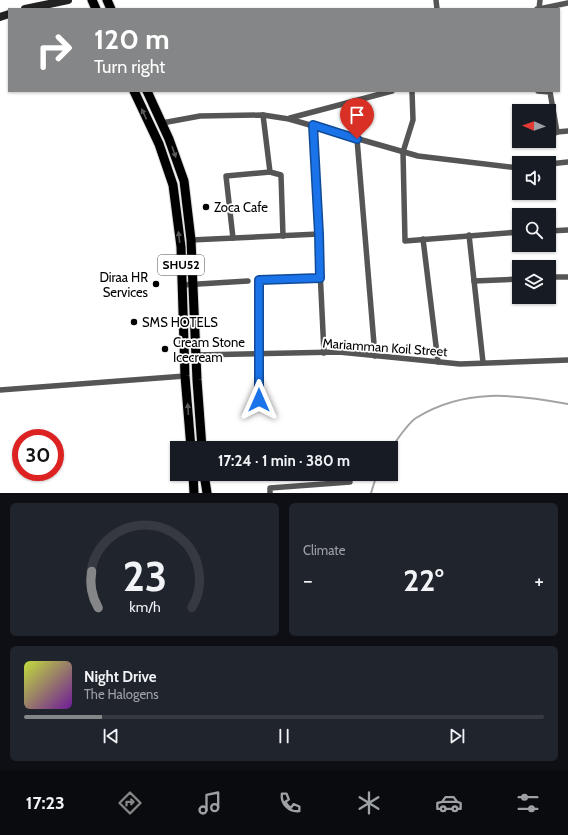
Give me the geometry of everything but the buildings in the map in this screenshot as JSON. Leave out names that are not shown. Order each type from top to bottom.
[{"type":"main road","name":"SHU52","points":[[134,92],[159,144],[173,185],[181,259],[191,441]]},
{"type":"main road","name":"SHU52","points":[[147,92],[169,139],[184,181],[191,240],[202,441]]},
{"type":"main road","points":[[181,259],[192,257]]},
{"type":"main road","points":[[193,481],[194,493]]},
{"type":"main road","points":[[205,481],[206,493]]},
{"type":"street","points":[[30,8],[68,0]]},
{"type":"street","points":[[543,8],[568,3]]},
{"type":"street","points":[[289,118],[388,92]]},
{"type":"street","points":[[412,92],[413,120],[403,152],[405,241],[512,232]]},
{"type":"street","points":[[550,92],[557,132],[568,131]]},
{"type":"street","points":[[162,123],[200,116],[263,115],[289,118],[403,152],[426,157],[512,167]]},
{"type":"street","points":[[263,115],[270,172]]},
{"type":"street","points":[[313,125],[324,353]]},
{"type":"street","points":[[357,139],[376,356]]},
{"type":"street","points":[[556,163],[568,162]]},
{"type":"street","points":[[233,238],[226,176],[270,172],[282,176],[284,236]]},
{"type":"street","points":[[556,231],[568,230]]},
{"type":"street","points":[[191,240],[319,234]]},
{"type":"street","points":[[469,235],[483,362]]},
{"type":"street","points":[[424,239],[438,362]]},
{"type":"street","points":[[556,277],[566,277]]},
{"type":"street","points":[[259,400],[259,280],[320,278]]},
{"type":"street","points":[[474,280],[512,279]]},
{"type":"street","points":[[182,285],[248,281]]},
{"type":"street","name":"Mariamman Koil Street","points":[[196,355],[324,353],[376,356],[460,364],[568,360]]},
{"type":"street","points":[[0,390],[186,376]]},
{"type":"street","points":[[270,493],[270,488],[350,482]]},
{"type":"waterway","points":[[396,441],[416,418],[434,408],[471,398],[509,396],[548,400],[568,404]]},
{"type":"waterway","points":[[371,493],[375,481]]},
{"type":"place","name":"Zoca Cafe","points":[[206,207]]},
{"type":"place","name":"Diraa HR Services","points":[[156,284]]},
{"type":"place","name":"SMS HOTELS","points":[[134,322]]},
{"type":"place","name":"Cream Stone Icecream","points":[[165,349]]},
{"type":"route","points":[[259,400],[259,280],[320,278],[313,125],[357,139]]}]
